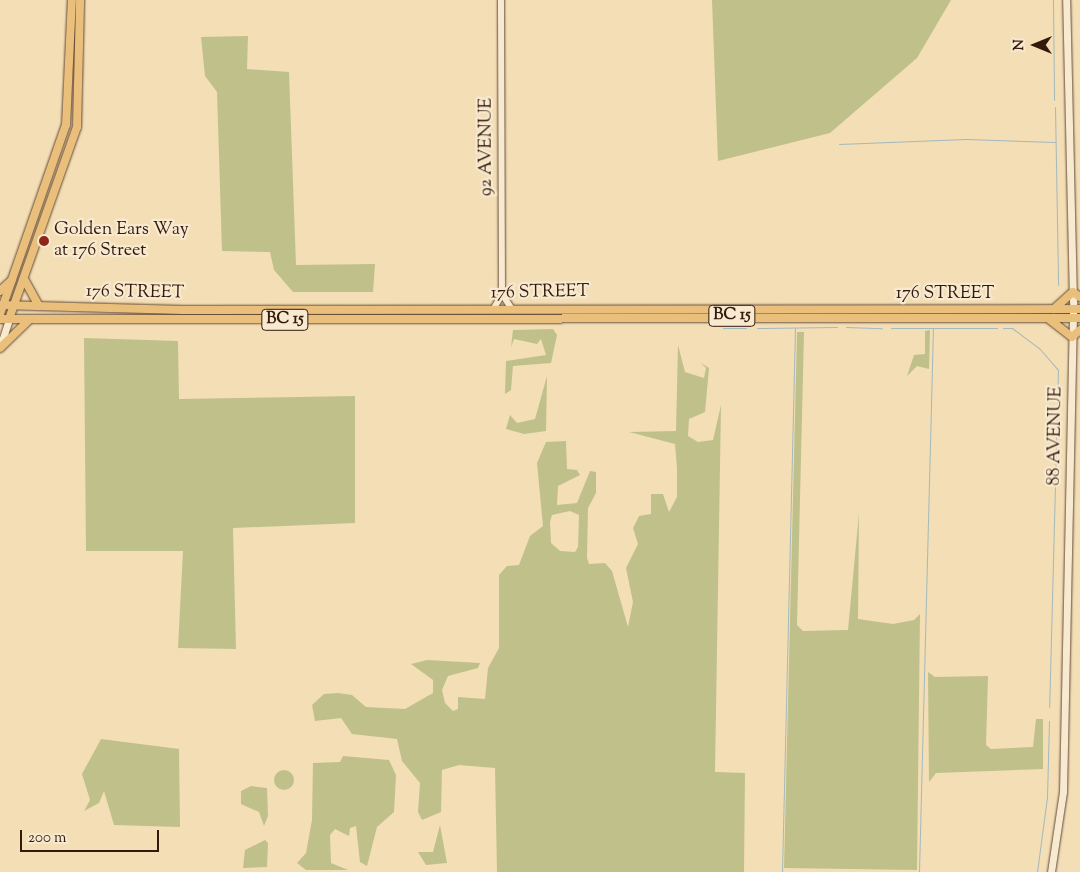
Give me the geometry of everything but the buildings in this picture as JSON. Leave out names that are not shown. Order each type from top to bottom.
[{"type":"main road","points":[[0,314],[66,125],[72,0]]},
{"type":"main road","points":[[0,347],[77,127],[80,0]]},
{"type":"main road","name":"88 AVENUE","points":[[1051,872],[1063,792],[1072,337],[1077,309],[1073,292],[1066,0]]},
{"type":"main road","points":[[24,279],[39,306]]},
{"type":"main road","points":[[0,291],[12,280]]},
{"type":"main road","points":[[1054,309],[1073,292],[1080,297]]},
{"type":"main road","name":"176 STREET","points":[[2,305],[1077,309]]},
{"type":"main road","points":[[1047,318],[1072,337],[1080,330]]},
{"type":"main road","name":"176 STREET","points":[[0,319],[1076,318]]},
{"type":"main road","points":[[0,347],[29,320]]},
{"type":"street","name":"92 AVENUE","points":[[494,308],[502,294],[501,0]]},
{"type":"street","points":[[502,294],[511,308]]},
{"type":"green space","points":[[712,0],[951,0],[917,58],[830,133],[718,161]]},
{"type":"green space","points":[[248,36],[247,69],[289,72],[296,265],[375,264],[373,292],[293,292],[274,270],[270,252],[222,251],[217,92],[205,76],[201,37]]},
{"type":"green space","points":[[553,329],[557,335],[551,363],[513,366],[511,390],[505,394],[506,361],[546,355],[541,339],[537,344],[514,339],[511,347],[513,330]]},
{"type":"green space","points":[[930,330],[929,369],[917,366],[907,376],[914,355],[925,354],[925,331]]},
{"type":"green space","points":[[797,332],[804,332],[797,625],[803,631],[848,630],[859,513],[858,619],[893,624],[914,620],[920,614],[917,870],[784,868]]},
{"type":"green space","points":[[84,338],[178,341],[179,399],[355,396],[355,523],[233,528],[236,649],[178,648],[183,551],[86,551]]},
{"type":"green space","points":[[678,345],[685,372],[704,378],[706,368],[701,363],[709,368],[705,412],[689,419],[688,436],[698,442],[713,440],[721,405],[715,772],[745,773],[744,872],[497,872],[495,768],[459,765],[442,770],[441,812],[422,820],[418,812],[420,783],[402,761],[397,739],[352,734],[341,718],[315,721],[312,705],[324,694],[338,693],[352,695],[366,707],[405,709],[433,693],[433,680],[411,664],[427,660],[480,663],[478,668],[448,676],[442,690],[445,703],[453,711],[458,709],[458,697],[485,699],[488,668],[499,648],[499,575],[507,566],[519,565],[530,536],[543,526],[537,463],[546,442],[566,441],[567,469],[577,470],[580,475],[558,486],[557,505],[577,503],[590,471],[596,472],[596,493],[588,508],[587,558],[589,564],[605,563],[612,571],[628,627],[633,602],[626,568],[638,544],[633,528],[639,516],[651,514],[651,494],[663,494],[669,512],[677,497],[675,444],[629,432],[676,431]],"holes":[[[570,511],[579,515],[578,547],[575,552],[560,551],[551,543],[550,522],[552,515]]]},
{"type":"green space","points":[[547,376],[546,431],[524,434],[506,429],[510,415],[517,423],[535,419]]},
{"type":"green space","points":[[928,672],[935,677],[988,676],[986,745],[991,749],[1033,747],[1036,719],[1043,719],[1043,769],[936,773],[929,782]]},
{"type":"green space","points":[[101,739],[179,749],[180,827],[114,825],[104,791],[99,803],[84,811],[90,800],[82,774]]},
{"type":"green space","points":[[343,756],[389,760],[396,775],[394,812],[377,827],[367,866],[360,862],[356,826],[350,828],[349,836],[335,829],[330,835],[331,863],[348,870],[306,870],[297,863],[306,853],[312,820],[313,763],[340,762]]},
{"type":"green space","points":[[280,770],[288,770],[294,776],[294,784],[288,790],[280,790],[274,784],[274,776]]},
{"type":"green space","points":[[251,786],[267,788],[268,816],[264,826],[259,812],[241,804],[241,791]]},
{"type":"green space","points":[[440,825],[447,863],[426,865],[418,852],[433,852]]},
{"type":"green space","points":[[265,840],[268,843],[267,867],[243,868],[245,850]]},
{"type":"waterway","points":[[1053,0],[1054,100]]},
{"type":"waterway","points":[[1055,107],[1058,285]]},
{"type":"waterway","points":[[839,144],[966,139],[1055,142]]},
{"type":"waterway","points":[[757,328],[837,327]]},
{"type":"waterway","points":[[846,327],[882,328]]},
{"type":"waterway","points":[[723,328],[746,328]]},
{"type":"waterway","points":[[782,872],[795,328]]},
{"type":"waterway","points":[[891,328],[997,328]]},
{"type":"waterway","points":[[919,872],[933,328]]},
{"type":"waterway","points":[[1003,328],[1012,328],[1039,348],[1058,370],[1049,707]]},
{"type":"waterway","points":[[1037,872],[1047,797],[1049,721]]},
{"type":"waterway","points":[[1000,872],[1037,872]]},
{"type":"place","name":"Golden Ears Way at 176 Street","points":[[44,241]]}]
